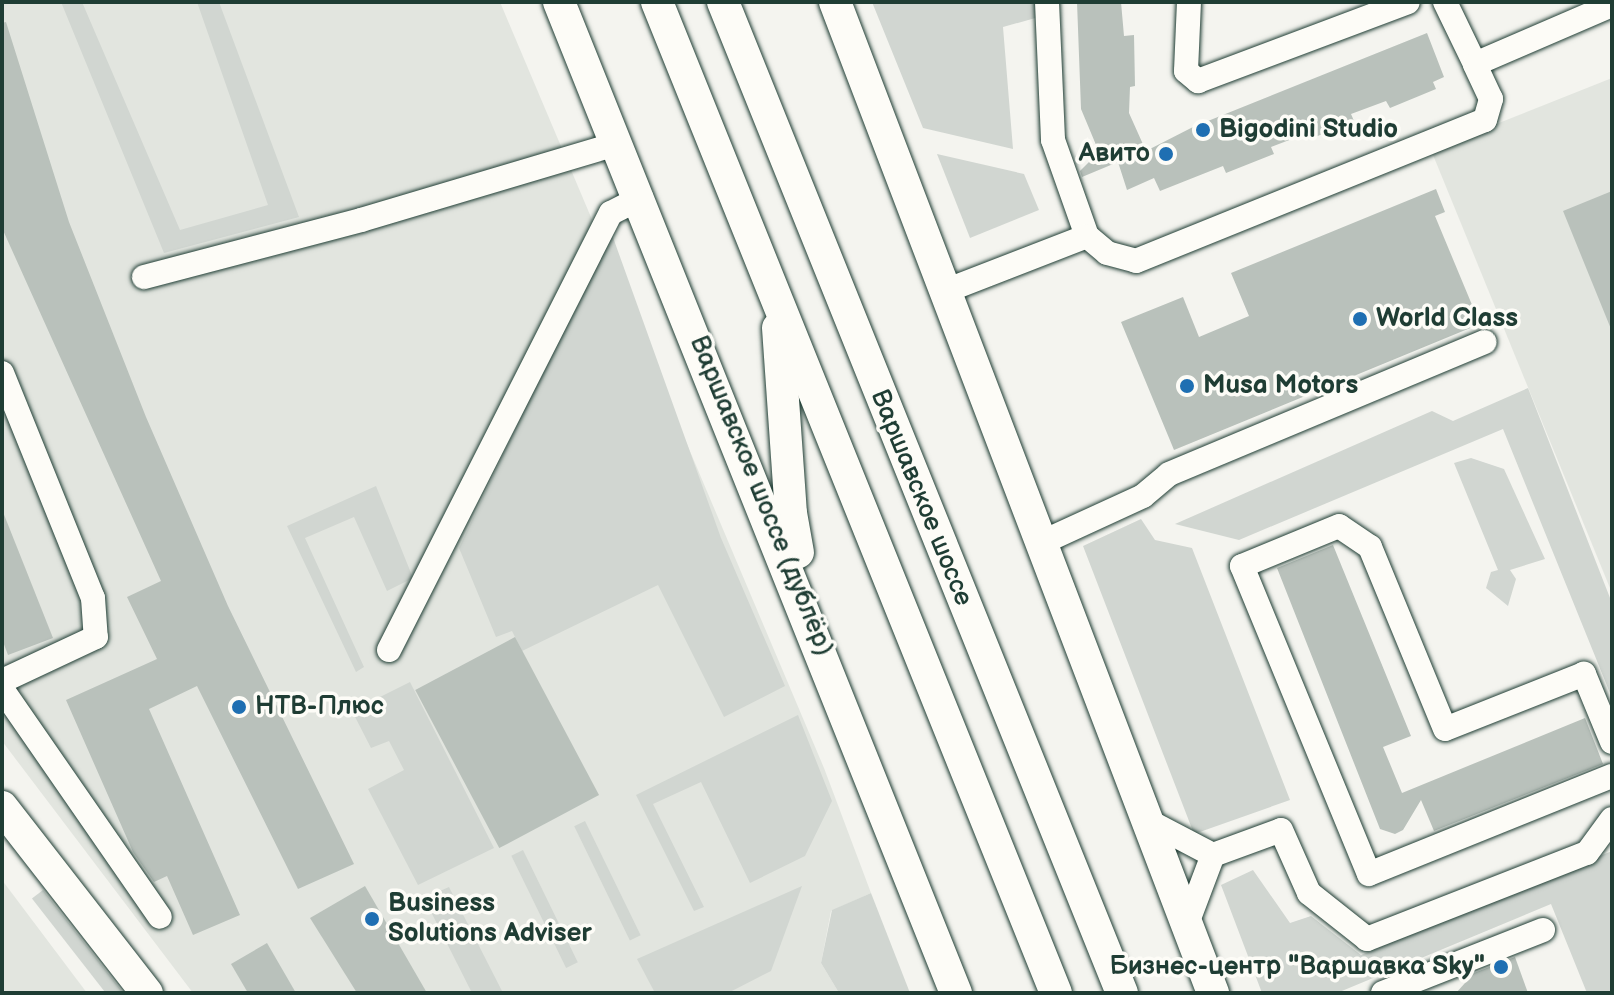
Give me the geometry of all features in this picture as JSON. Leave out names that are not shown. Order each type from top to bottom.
[{"type":"main road","name":"Варшавское шоссе (дублёр)","points":[[559,2],[835,680],[956,993]]},
{"type":"main road","points":[[657,2],[1056,993]]},
{"type":"main road","name":"Варшавское шоссе","points":[[723,2],[1122,989]]},
{"type":"main road","points":[[835,2],[1152,823],[1213,993]]},
{"type":"main road","points":[[776,297],[791,513],[835,680]]},
{"type":"main road","points":[[2,807],[147,993]]},
{"type":"lane","points":[[1047,2],[1053,140],[1087,236],[1107,253],[1136,261],[1485,120],[1491,99],[1445,2]]},
{"type":"lane","points":[[1189,2],[1186,71],[1198,81],[1408,2]]},
{"type":"lane","points":[[1475,64],[1612,5]]},
{"type":"lane","points":[[144,277],[361,220],[616,144]]},
{"type":"lane","points":[[389,650],[611,213],[641,198]]},
{"type":"lane","points":[[948,290],[1087,236]]},
{"type":"lane","points":[[1043,542],[1143,496],[1169,474],[1484,342]]},
{"type":"lane","points":[[2,373],[93,598],[96,637],[2,681]]},
{"type":"lane","points":[[1612,742],[1584,674],[1445,729],[1370,547],[1339,526],[1242,566],[1369,874],[1612,776]]},
{"type":"lane","points":[[2,689],[160,917]]},
{"type":"lane","points":[[1152,823],[1213,855],[1281,830],[1309,893],[1367,939],[1587,853],[1612,819]]},
{"type":"lane","points":[[1188,921],[1213,855]]},
{"type":"lane","points":[[1383,993],[1543,930]]},
{"type":"shaded area","points":[[2,2],[500,2],[824,768],[871,893],[831,911],[821,963],[839,993],[193,993],[2,741]]},
{"type":"shaded area","points":[[61,2],[82,2],[180,230],[268,205],[197,2],[219,2],[299,217],[164,253]]},
{"type":"shaded area","points":[[872,2],[1038,2],[1039,17],[1003,27],[1013,149],[923,128]]},
{"type":"shaded area","points":[[1612,78],[1612,593],[1431,150]]},
{"type":"shaded area","points":[[937,154],[1024,174],[1039,210],[970,238]]},
{"type":"shaded area","points":[[610,229],[721,538],[785,686],[724,717],[658,585],[522,651],[512,631],[496,637],[459,548]]},
{"type":"shaded area","points":[[1528,388],[1612,603],[1612,698],[1503,429],[1239,540],[1175,524],[1432,411],[1453,421]]},
{"type":"shaded area","points":[[1471,458],[1504,469],[1545,559],[1510,570],[1516,579],[1508,606],[1486,588],[1491,572],[1498,570],[1454,463]]},
{"type":"shaded area","points":[[376,486],[413,578],[387,591],[354,517],[305,538],[364,667],[356,672],[287,526]]},
{"type":"shaded area","points":[[1141,519],[1155,540],[1192,548],[1290,800],[1194,834],[1083,546]]},
{"type":"shaded area","points":[[410,682],[494,848],[418,885],[368,789],[404,770],[389,741],[371,748],[352,711]]},
{"type":"shaded area","points":[[798,715],[832,801],[805,856],[750,883],[701,782],[653,804],[704,907],[694,911],[636,795]]},
{"type":"shaded area","points":[[585,821],[641,935],[630,940],[574,826]]},
{"type":"shaded area","points":[[523,850],[578,962],[566,968],[511,856]]},
{"type":"shaded area","points":[[1612,851],[1612,993],[1587,993],[1551,904],[1337,993],[1262,993],[1221,885],[1253,870],[1290,923],[1311,916],[1361,955]]},
{"type":"shaded area","points":[[2,880],[87,993],[2,993]]},
{"type":"shaded area","points":[[802,886],[771,971],[728,993],[655,993],[637,959]]},
{"type":"shaded area","points":[[449,887],[503,993],[472,993],[424,898]]},
{"type":"shaded area","points":[[43,890],[123,992],[106,993],[32,899]]},
{"type":"shaded area","points":[[871,893],[910,993],[839,993],[821,963],[832,910]]},
{"type":"building","points":[[1077,2],[1121,2],[1124,36],[1134,35],[1135,86],[1130,87],[1129,113],[1146,151],[1193,127],[1427,33],[1444,77],[1433,82],[1436,89],[1390,108],[1386,101],[1351,114],[1354,121],[1308,140],[1305,134],[1271,147],[1274,154],[1226,173],[1223,166],[1160,191],[1154,178],[1127,190],[1118,162],[1082,177],[1080,171],[1099,152],[1081,109]]},
{"type":"building","points":[[6,22],[69,222],[146,417],[228,606],[354,864],[298,889],[197,686],[149,709],[240,915],[193,935],[167,876],[154,882],[133,852],[66,700],[157,659],[127,597],[161,581],[2,228],[2,23]]},
{"type":"building","name":"World Class","points":[[1436,189],[1445,212],[1435,216],[1480,324],[1174,450],[1121,322],[1183,297],[1199,337],[1249,316],[1231,273]]},
{"type":"building","points":[[1612,191],[1612,329],[1611,329],[1563,211]]},
{"type":"building","points":[[3,512],[53,638],[8,655],[2,639]]},
{"type":"building","points":[[1333,545],[1411,736],[1383,747],[1402,793],[1585,718],[1603,764],[1434,831],[1421,800],[1403,830],[1395,834],[1380,829],[1277,568]]},
{"type":"building","points":[[515,637],[599,795],[499,848],[415,690]]},
{"type":"building","points":[[365,886],[427,993],[357,993],[310,918]]},
{"type":"building","points":[[267,943],[296,993],[248,993],[231,964]]},
{"type":"building","name":"Бизнес-центр \"Варшавка Sky\"","points":[[1515,957],[1528,993],[1456,993],[1474,973]]},
{"type":"place","name":"Bigodini Studio","points":[[1203,130]]},
{"type":"place","name":"Авито","points":[[1166,154]]},
{"type":"place","name":"World Class","points":[[1360,319]]},
{"type":"place","name":"Musa Motors","points":[[1187,386]]},
{"type":"place","name":"НТВ-Плюс","points":[[239,707]]},
{"type":"place","name":"Business Solutions Adviser","points":[[372,919]]},
{"type":"place","name":"Бизнес-центр \"Варшавка Sky\"","points":[[1501,967]]}]
